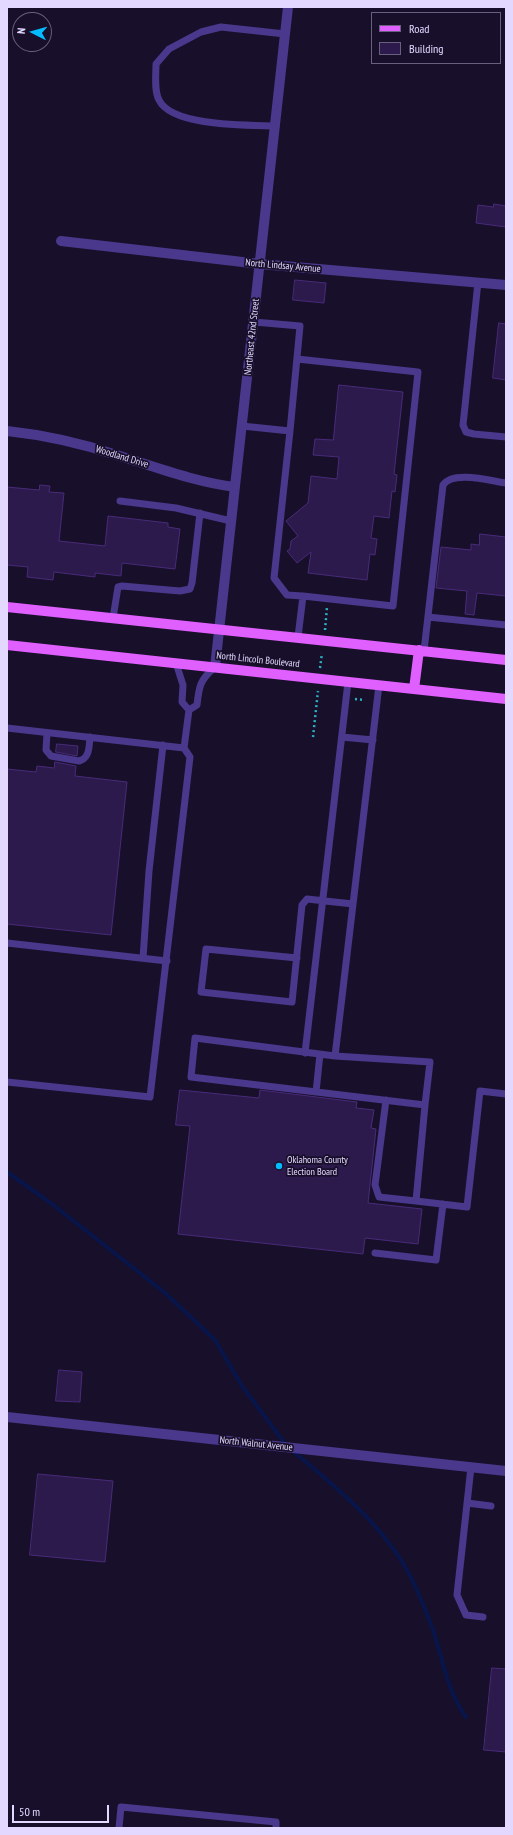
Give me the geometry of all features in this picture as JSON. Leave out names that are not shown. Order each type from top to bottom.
[{"type":"main road","points":[[7,607],[506,660]]},
{"type":"main road","name":"North Lincoln Boulevard","points":[[7,645],[506,699]]},
{"type":"main road","points":[[414,689],[421,651]]},
{"type":"street","name":"Northeast 42nd Street","points":[[214,667],[276,126],[288,7]]},
{"type":"street","name":"North Lindsay Avenue","points":[[61,241],[260,264],[506,285]]},
{"type":"street","name":"Woodland Drive","points":[[7,431],[61,440],[118,455],[200,481],[235,487]]},
{"type":"street","name":"North Walnut Avenue","points":[[7,1417],[506,1471]]},
{"type":"lane","points":[[276,126],[202,122],[165,109],[158,99],[156,64],[169,48],[201,32],[221,27],[285,34]]},
{"type":"lane","points":[[478,282],[463,425],[466,432],[506,437]]},
{"type":"lane","points":[[254,322],[300,326],[274,578],[287,594],[393,606],[418,372],[297,359]]},
{"type":"lane","points":[[242,426],[290,431]]},
{"type":"lane","points":[[421,651],[428,617],[443,485],[451,478],[459,477],[506,483]]},
{"type":"lane","points":[[120,501],[176,508],[231,521]]},
{"type":"lane","points":[[113,618],[118,587],[122,586],[180,591],[190,589],[192,583],[200,513]]},
{"type":"lane","points":[[298,637],[302,596]]},
{"type":"lane","points":[[428,617],[506,625]]},
{"type":"lane","points":[[7,1082],[150,1097],[190,757],[184,748],[189,710],[182,702],[183,685],[176,663]]},
{"type":"lane","points":[[189,710],[197,705],[200,683],[214,667]]},
{"type":"lane","points":[[305,1052],[348,682]]},
{"type":"lane","points":[[335,1056],[379,685]]},
{"type":"lane","points":[[7,728],[184,748]]},
{"type":"lane","points":[[47,733],[46,745],[48,754],[54,758],[79,761],[88,754],[90,737]]},
{"type":"lane","points":[[342,737],[373,740]]},
{"type":"lane","points":[[143,958],[149,871],[163,745]]},
{"type":"lane","points":[[297,958],[206,949],[201,992],[292,1002],[297,958],[302,904],[307,899],[353,904]]},
{"type":"lane","points":[[7,944],[167,961]]},
{"type":"lane","points":[[416,1201],[430,1062],[335,1056],[195,1038],[191,1077],[425,1105]]},
{"type":"lane","points":[[316,1092],[320,1054]]},
{"type":"lane","points":[[386,1100],[376,1185],[379,1197],[467,1207],[480,1092],[506,1094]]},
{"type":"lane","points":[[375,1253],[436,1260],[443,1204]]},
{"type":"lane","points":[[471,1467],[457,1594],[466,1615],[483,1616]]},
{"type":"lane","points":[[467,1503],[492,1506]]},
{"type":"lane","points":[[119,1828],[121,1807],[276,1822],[276,1828]]},
{"type":"path","points":[[324,630],[326,617]]},
{"type":"path","points":[[320,669],[322,653]]},
{"type":"path","points":[[313,737],[318,691]]},
{"type":"path","points":[[351,699],[365,700]]},
{"type":"building","points":[[494,204],[506,206],[506,227],[476,223],[478,205],[493,207]]},
{"type":"building","points":[[295,280],[326,283],[324,303],[293,300]]},
{"type":"building","points":[[499,323],[506,324],[506,380],[493,378]]},
{"type":"building","points":[[339,385],[403,392],[394,474],[397,475],[395,492],[392,491],[389,518],[374,516],[371,538],[377,539],[375,555],[370,554],[367,580],[308,573],[311,552],[297,563],[287,551],[290,549],[291,541],[298,536],[286,521],[308,503],[311,476],[337,479],[339,457],[313,455],[315,439],[333,440]]},
{"type":"building","points":[[40,485],[50,486],[49,492],[64,493],[59,541],[105,546],[108,516],[168,523],[168,527],[180,529],[175,569],[122,563],[121,576],[95,573],[95,577],[54,572],[53,580],[27,577],[28,567],[7,565],[7,487],[39,490]]},
{"type":"building","points":[[480,534],[506,537],[506,596],[477,593],[474,615],[465,614],[467,591],[436,588],[441,547],[471,550],[471,544],[479,545]]},
{"type":"building","points":[[57,744],[78,746],[77,756],[56,752]]},
{"type":"building","points":[[55,762],[76,766],[75,776],[127,782],[111,935],[7,924],[7,769],[36,772],[37,766],[54,768]]},
{"type":"building","name":"Oklahoma County Election Board","points":[[180,1090],[259,1098],[260,1090],[357,1102],[356,1108],[374,1110],[371,1128],[376,1129],[368,1203],[422,1209],[418,1244],[365,1238],[363,1254],[178,1234],[190,1126],[176,1125]]},
{"type":"building","points":[[59,1370],[82,1372],[80,1402],[56,1401]]},
{"type":"building","points":[[38,1474],[113,1481],[105,1562],[30,1555]]},
{"type":"building","points":[[492,1668],[506,1669],[506,1752],[484,1750]]},
{"type":"waterway","points":[[7,1172],[52,1204],[164,1292],[215,1340],[242,1386],[286,1445]]},
{"type":"waterway","points":[[293,1451],[346,1496],[393,1548],[416,1588],[434,1633],[450,1687],[466,1717]]},
{"type":"place","name":"Oklahoma County Election Board","points":[[279,1166]]}]
